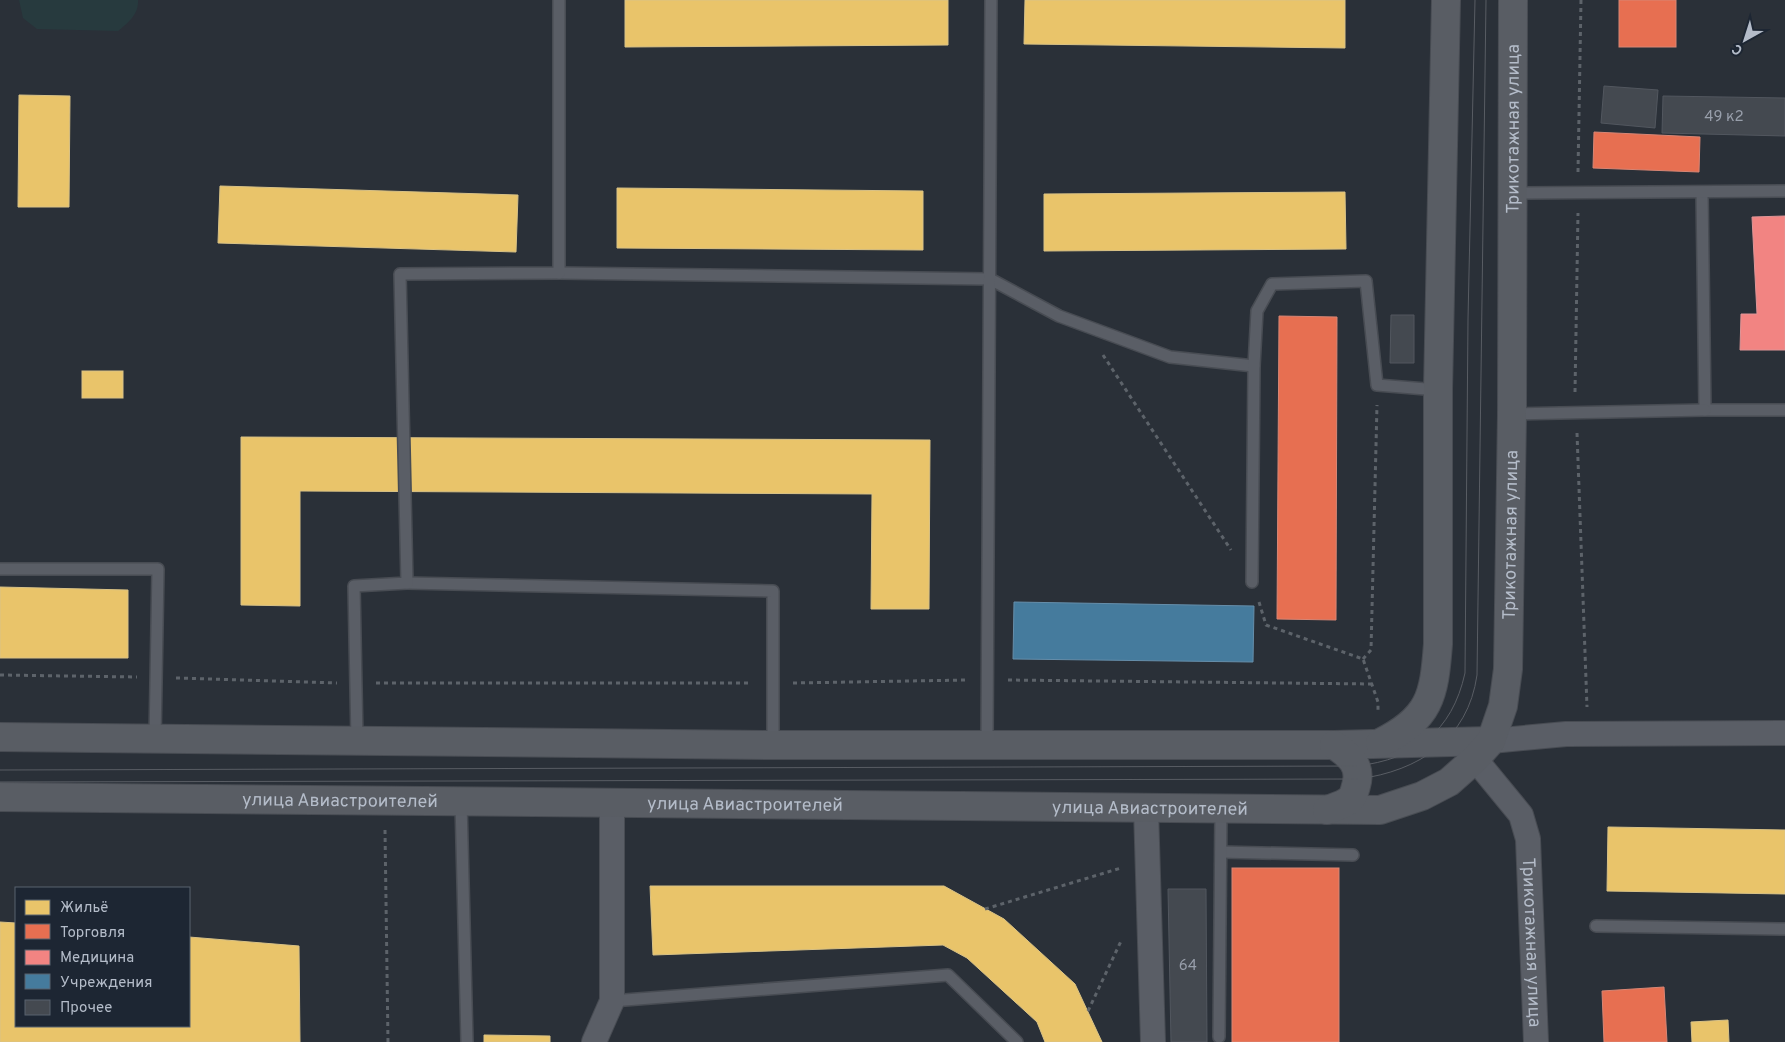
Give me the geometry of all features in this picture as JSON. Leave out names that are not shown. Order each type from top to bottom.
[{"type":"main road","points":[[1378,745],[1402,732],[1424,711],[1432,693],[1436,674],[1438,634],[1438,390],[1446,0]]},
{"type":"main road","name":"Трикотажная улица","points":[[1483,750],[1503,706],[1508,669],[1512,414],[1513,0]]},
{"type":"main road","points":[[0,737],[773,745],[1378,745],[1483,750]]},
{"type":"main road","points":[[1327,810],[1341,805],[1352,797],[1358,779],[1357,766],[1348,754],[1334,745]]},
{"type":"main road","name":"улица Авиастроителей","points":[[0,797],[1380,810],[1422,796],[1449,782],[1483,750]]},
{"type":"street","points":[[1483,750],[1588,734],[1785,733]]},
{"type":"street","name":"Трикотажная улица","points":[[1483,750],[1522,816],[1528,839],[1536,1042]]},
{"type":"street","points":[[594,1042],[612,1001],[612,803]]},
{"type":"street","points":[[1146,809],[1153,1042]]},
{"type":"lane","points":[[559,0],[559,273]]},
{"type":"lane","points":[[987,744],[991,0]]},
{"type":"lane","points":[[1513,194],[1785,191]]},
{"type":"lane","points":[[1702,192],[1705,410]]},
{"type":"lane","points":[[407,583],[400,274],[559,273],[990,279],[1059,316],[1170,357],[1254,366]]},
{"type":"lane","points":[[1252,582],[1254,366],[1257,311],[1272,284],[1366,281],[1378,385],[1438,390]]},
{"type":"lane","points":[[1512,414],[1607,410],[1785,410]]},
{"type":"lane","points":[[0,569],[158,569],[154,677],[155,738]]},
{"type":"lane","points":[[357,740],[354,586],[407,583],[773,592],[771,683],[773,745]]},
{"type":"lane","points":[[462,802],[467,1042]]},
{"type":"lane","points":[[1219,1038],[1221,809]]},
{"type":"lane","points":[[1221,852],[1353,855]]},
{"type":"lane","points":[[1596,926],[1785,928]]},
{"type":"lane","points":[[612,1001],[948,975],[1017,1042]]},
{"type":"path","points":[[1578,178],[1581,0]]},
{"type":"path","points":[[1575,395],[1578,207]]},
{"type":"path","points":[[1363,659],[1370,650],[1378,385]]},
{"type":"path","points":[[1576,425],[1588,734]]},
{"type":"path","points":[[0,675],[355,683],[771,683],[986,680],[1372,684]]},
{"type":"path","points":[[385,827],[388,1042]]},
{"type":"path","points":[[985,909],[1148,860]]},
{"type":"path","points":[[1088,1011],[1124,934]]},
{"type":"green space","points":[[19,0],[138,0],[138,5],[135,14],[118,31],[37,29],[23,18]]},
{"type":"building: Жильё","points":[[625,0],[948,0],[948,45],[625,47]]},
{"type":"building: Жильё","points":[[1025,0],[1345,0],[1345,48],[1024,44]]},
{"type":"building: Жильё","points":[[19,95],[70,96],[69,207],[18,207]]},
{"type":"building: Жильё","points":[[220,186],[518,195],[516,252],[218,243]]},
{"type":"building: Жильё","points":[[617,188],[923,191],[923,250],[617,248]]},
{"type":"building: Жильё","points":[[1345,192],[1346,249],[1044,251],[1044,194]]},
{"type":"building: Жильё","points":[[82,371],[123,371],[123,398],[82,398]]},
{"type":"building: Жильё","points":[[241,437],[930,440],[929,609],[871,609],[872,494],[300,491],[300,606],[241,605]]},
{"type":"building: Жильё","points":[[0,587],[128,590],[128,658],[0,658]]},
{"type":"building: Жильё","points":[[1608,827],[1785,830],[1785,894],[1607,891]]},
{"type":"building: Жильё","points":[[650,886],[944,886],[1004,919],[1075,984],[1102,1042],[1045,1042],[1037,1022],[967,958],[943,945],[653,955]]},
{"type":"building: Жильё","points":[[0,922],[15,923],[15,1027],[190,1027],[190,937],[299,946],[300,1042],[0,1042]]},
{"type":"building: Жильё","points":[[1728,1020],[1729,1042],[1692,1042],[1691,1022]]},
{"type":"building: Жильё","points":[[484,1035],[550,1036],[550,1042],[484,1042]]},
{"type":"building: Торговля","points":[[1619,0],[1676,0],[1676,47],[1619,47]]},
{"type":"building: Торговля","points":[[1594,132],[1700,137],[1699,172],[1593,168]]},
{"type":"building: Торговля","points":[[1279,316],[1337,317],[1336,620],[1277,619]]},
{"type":"building: Торговля","points":[[1232,868],[1339,868],[1339,1042],[1232,1042]]},
{"type":"building: Торговля","points":[[1664,987],[1667,1042],[1604,1042],[1602,991]]},
{"type":"building: Медицина","points":[[1785,216],[1785,350],[1740,350],[1741,314],[1757,314],[1752,217]]},
{"type":"building: Учреждения","points":[[1014,602],[1254,606],[1253,662],[1013,659]]},
{"type":"building: Прочее","points":[[1604,86],[1658,90],[1655,128],[1601,123]]},
{"type":"building: Прочее","points":[[1663,96],[1785,98],[1785,136],[1662,133]]},
{"type":"building: Прочее","points":[[1391,315],[1414,315],[1414,363],[1390,363]]},
{"type":"building: Прочее","points":[[1168,889],[1206,889],[1207,1042],[1171,1042]]},
{"type":"tram line","points":[[0,770],[1357,766],[1397,757],[1413,749],[1428,739],[1440,727],[1451,711],[1459,694],[1465,673],[1468,319],[1475,0]]},
{"type":"tram line","points":[[0,782],[1358,779],[1380,775],[1420,759],[1437,748],[1451,734],[1463,717],[1472,698],[1477,675],[1486,0]]}]
